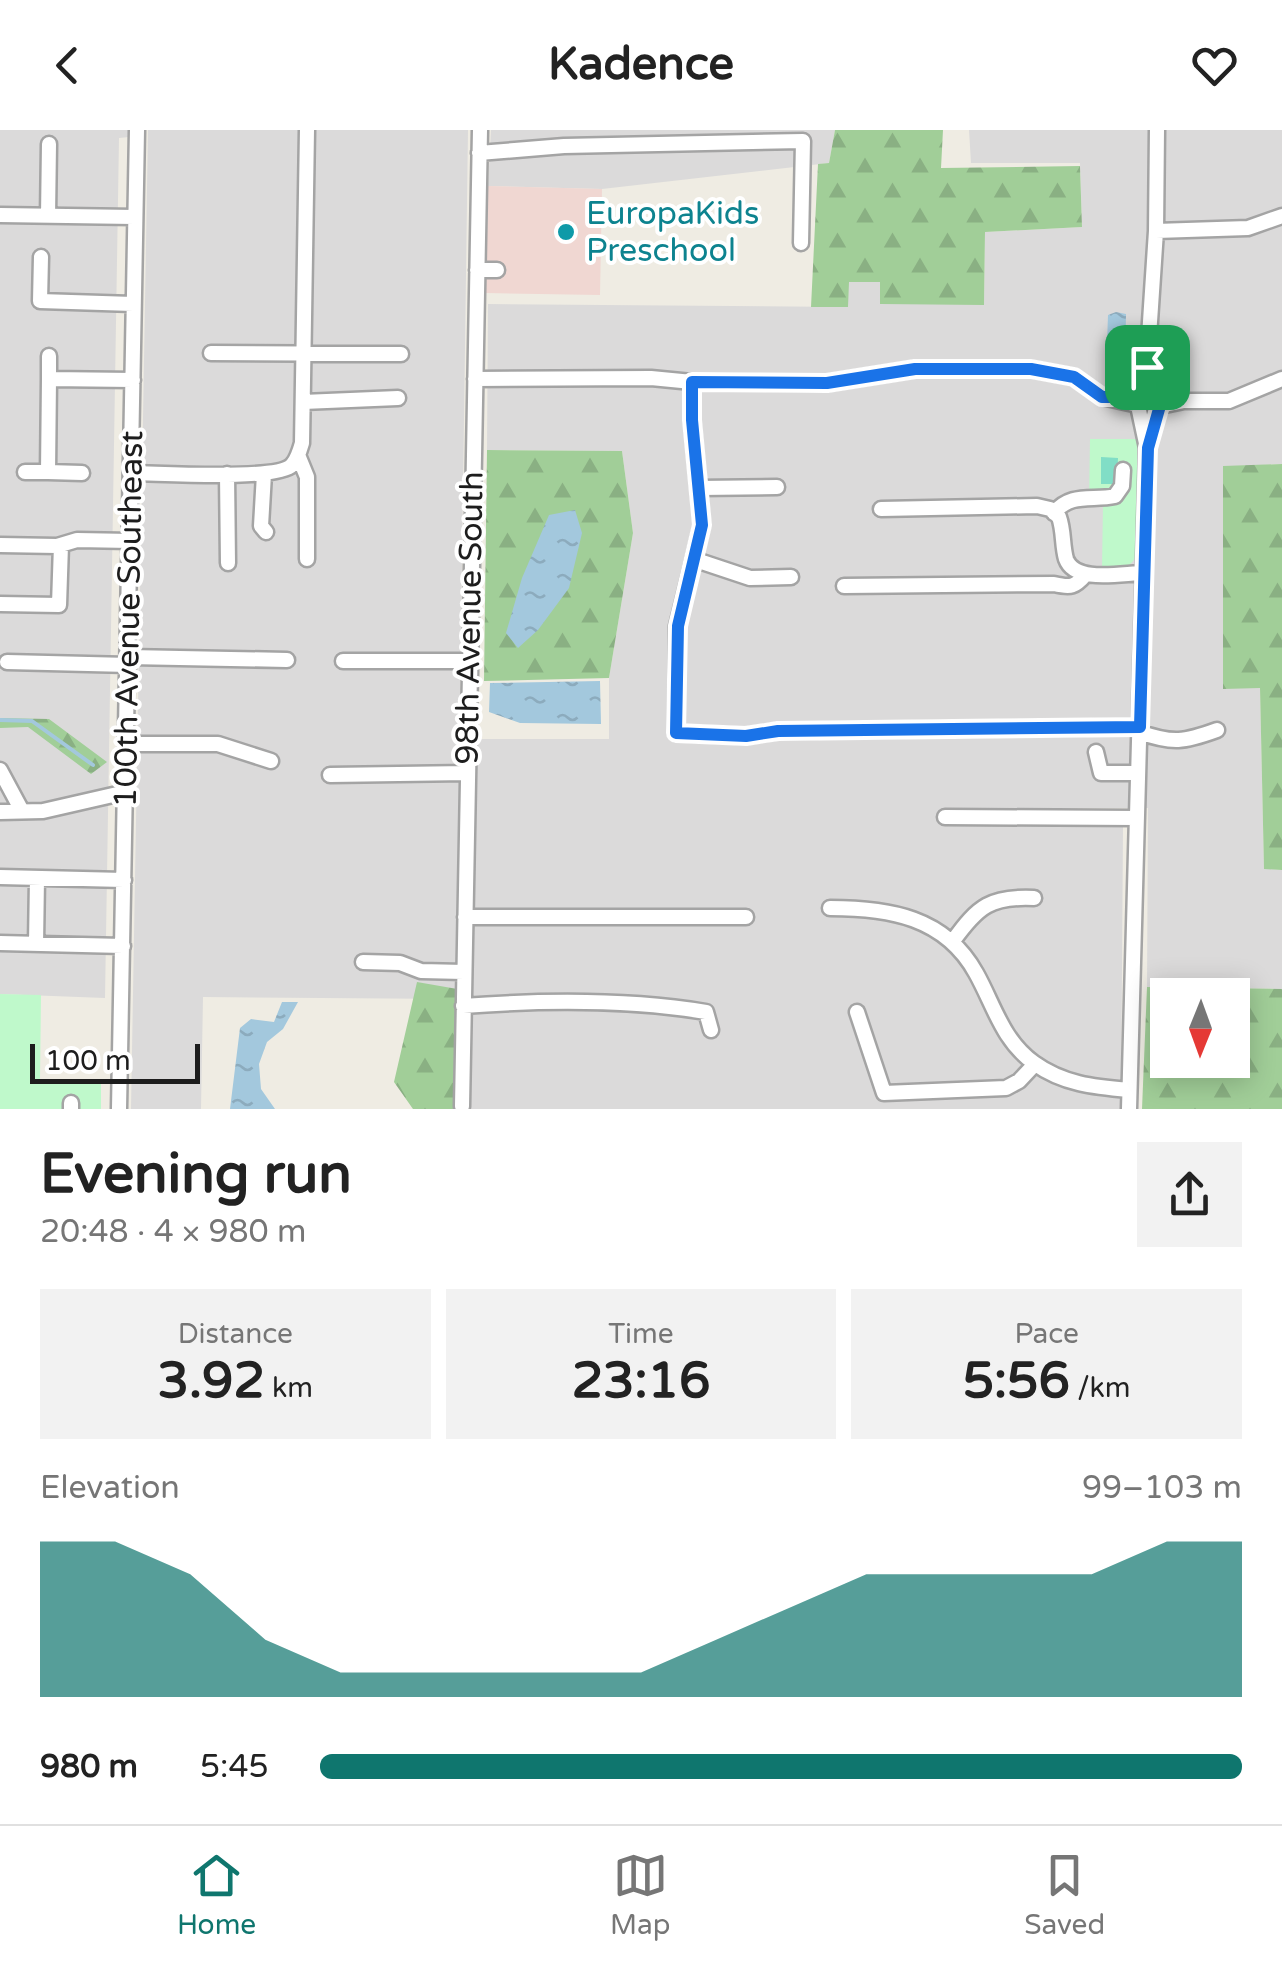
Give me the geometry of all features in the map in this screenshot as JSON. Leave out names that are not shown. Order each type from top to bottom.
[{"type":"street","name":"100th Avenue Southeast","points":[[119,1109],[137,130]]},
{"type":"street","points":[[133,473],[264,474],[293,465],[302,443],[306,130]]},
{"type":"street","name":"98th Avenue South","points":[[462,1106],[480,130]]},
{"type":"street","points":[[1148,448],[1139,401],[1147,367],[1156,232],[1157,130]]},
{"type":"street","points":[[480,153],[564,146],[803,142],[801,243]]},
{"type":"street","points":[[48,216],[49,144]]},
{"type":"street","points":[[0,215],[134,217]]},
{"type":"street","points":[[1156,232],[1248,228],[1282,216]]},
{"type":"street","points":[[41,257],[40,302],[133,304]]},
{"type":"street","points":[[477,270],[497,270]]},
{"type":"street","points":[[210,353],[401,354]]},
{"type":"street","points":[[48,472],[49,356]]},
{"type":"street","points":[[1129,1109],[1148,448],[1158,400],[1147,367]]},
{"type":"street","points":[[474,379],[651,378],[827,383],[915,369],[1031,369],[1074,377],[1102,397],[1139,401]]},
{"type":"street","points":[[48,379],[133,380]]},
{"type":"street","points":[[1139,401],[1147,389],[1158,400],[1229,400],[1282,379]]},
{"type":"street","points":[[692,382],[702,525],[678,626],[676,733],[746,736],[778,731],[1139,729],[1168,742],[1217,730]]},
{"type":"street","points":[[303,402],[398,398]]},
{"type":"street","points":[[1139,401],[1147,412],[1158,400]]},
{"type":"street","points":[[298,455],[308,477],[307,559]]},
{"type":"street","points":[[1054,513],[1074,498],[1115,496],[1122,486],[1123,470]]},
{"type":"street","points":[[24,472],[82,473]]},
{"type":"street","points":[[227,474],[228,563]]},
{"type":"street","points":[[264,474],[261,526],[266,532]]},
{"type":"street","points":[[699,488],[778,487]]},
{"type":"street","points":[[881,509],[1038,506],[1054,513],[1063,528],[1068,564],[1086,574],[1144,573]]},
{"type":"street","points":[[0,545],[132,541]]},
{"type":"street","points":[[0,604],[59,605],[61,545]]},
{"type":"street","points":[[696,560],[750,578],[791,577]]},
{"type":"street","points":[[844,586],[1054,584],[1069,588],[1086,574]]},
{"type":"street","points":[[7,662],[287,660]]},
{"type":"street","points":[[343,661],[468,661]]},
{"type":"street","points":[[127,744],[218,744],[271,761]]},
{"type":"street","points":[[1096,752],[1101,773],[1138,773]]},
{"type":"street","points":[[0,770],[22,812]]},
{"type":"street","points":[[330,774],[467,773]]},
{"type":"street","points":[[0,812],[43,811],[126,792]]},
{"type":"street","points":[[945,817],[1137,818]]},
{"type":"street","points":[[0,877],[124,880]]},
{"type":"street","points":[[36,944],[37,878]]},
{"type":"street","points":[[953,941],[968,919],[993,901],[1034,898]]},
{"type":"street","points":[[830,908],[896,912],[938,930],[953,941],[976,973],[995,1016],[1019,1050],[1035,1064],[1082,1086],[1129,1090]]},
{"type":"street","points":[[465,917],[746,917]]},
{"type":"street","points":[[0,943],[122,946]]},
{"type":"street","points":[[363,962],[400,964],[421,971],[464,972]]},
{"type":"street","points":[[463,1006],[656,1004],[706,1012],[711,1030]]},
{"type":"street","points":[[857,1012],[884,1093],[1006,1088],[1020,1081],[1035,1064]]},
{"type":"shaded area","points":[[0,130],[129,130],[129,137],[119,138],[105,998],[0,994]]},
{"type":"shaded area","points":[[148,130],[468,130],[456,999],[203,997],[201,1109],[131,1109]]},
{"type":"shaded area","points":[[491,130],[835,130],[829,163],[602,189],[488,186]]},
{"type":"shaded area","points":[[969,130],[1282,130],[1282,464],[1223,467],[1223,688],[1260,687],[1264,868],[1282,870],[1282,989],[1250,989],[1250,978],[1150,978],[1147,987],[1148,808],[1045,808],[1045,826],[1123,826],[1121,1109],[467,1109],[473,739],[609,739],[609,678],[633,533],[622,451],[487,450],[488,304],[847,307],[848,282],[881,282],[881,304],[984,304],[985,232],[1082,227],[1080,163],[971,163]]},
{"type":"shaded area","points":[[488,186],[602,189],[600,295],[486,293]]},
{"type":"green space","points":[[835,130],[943,130],[941,168],[1080,166],[1082,227],[985,232],[984,305],[880,304],[880,282],[849,282],[848,307],[811,307],[818,164],[829,163]]},
{"type":"green space","points":[[1090,439],[1137,439],[1137,554],[1123,568],[1102,569],[1103,503],[1089,503]]},
{"type":"green space","points":[[487,450],[622,451],[633,533],[609,678],[484,681]]},
{"type":"green space","points":[[1101,457],[1118,458],[1117,484],[1101,484]]},
{"type":"green space","points":[[1282,464],[1282,870],[1264,869],[1260,688],[1223,689],[1223,466]]},
{"type":"green space","points":[[0,718],[49,719],[107,762],[91,774],[28,727],[0,728]]},
{"type":"green space","points":[[417,982],[463,990],[465,1109],[413,1109],[394,1082]]},
{"type":"green space","points":[[1147,987],[1150,1078],[1250,1078],[1250,989],[1282,989],[1282,1109],[1142,1109]]},
{"type":"green space","points":[[0,994],[41,995],[40,1081],[101,1083],[101,1109],[0,1109]]},
{"type":"water","points":[[1126,314],[1125,374],[1114,376],[1106,372],[1108,315]]},
{"type":"water","points":[[575,510],[582,533],[569,588],[538,630],[518,648],[506,633],[522,578],[549,515]]},
{"type":"water","points":[[600,681],[601,724],[520,723],[489,712],[490,683]]},
{"type":"water","points":[[282,1002],[298,1002],[283,1029],[267,1042],[259,1064],[261,1089],[275,1109],[230,1109],[240,1028],[251,1019],[274,1022]]},
{"type":"waterway","points":[[0,720],[32,721],[93,765]]},
{"type":"place","name":"EuropaKids Preschool","points":[[566,232]]},
{"type":"route","points":[[1147,367],[1161,402],[1148,448],[1140,727],[778,731],[746,736],[676,733],[678,626],[702,525],[692,382],[827,383],[915,369],[1031,369],[1074,377],[1110,399],[1138,397],[1147,367]]}]
